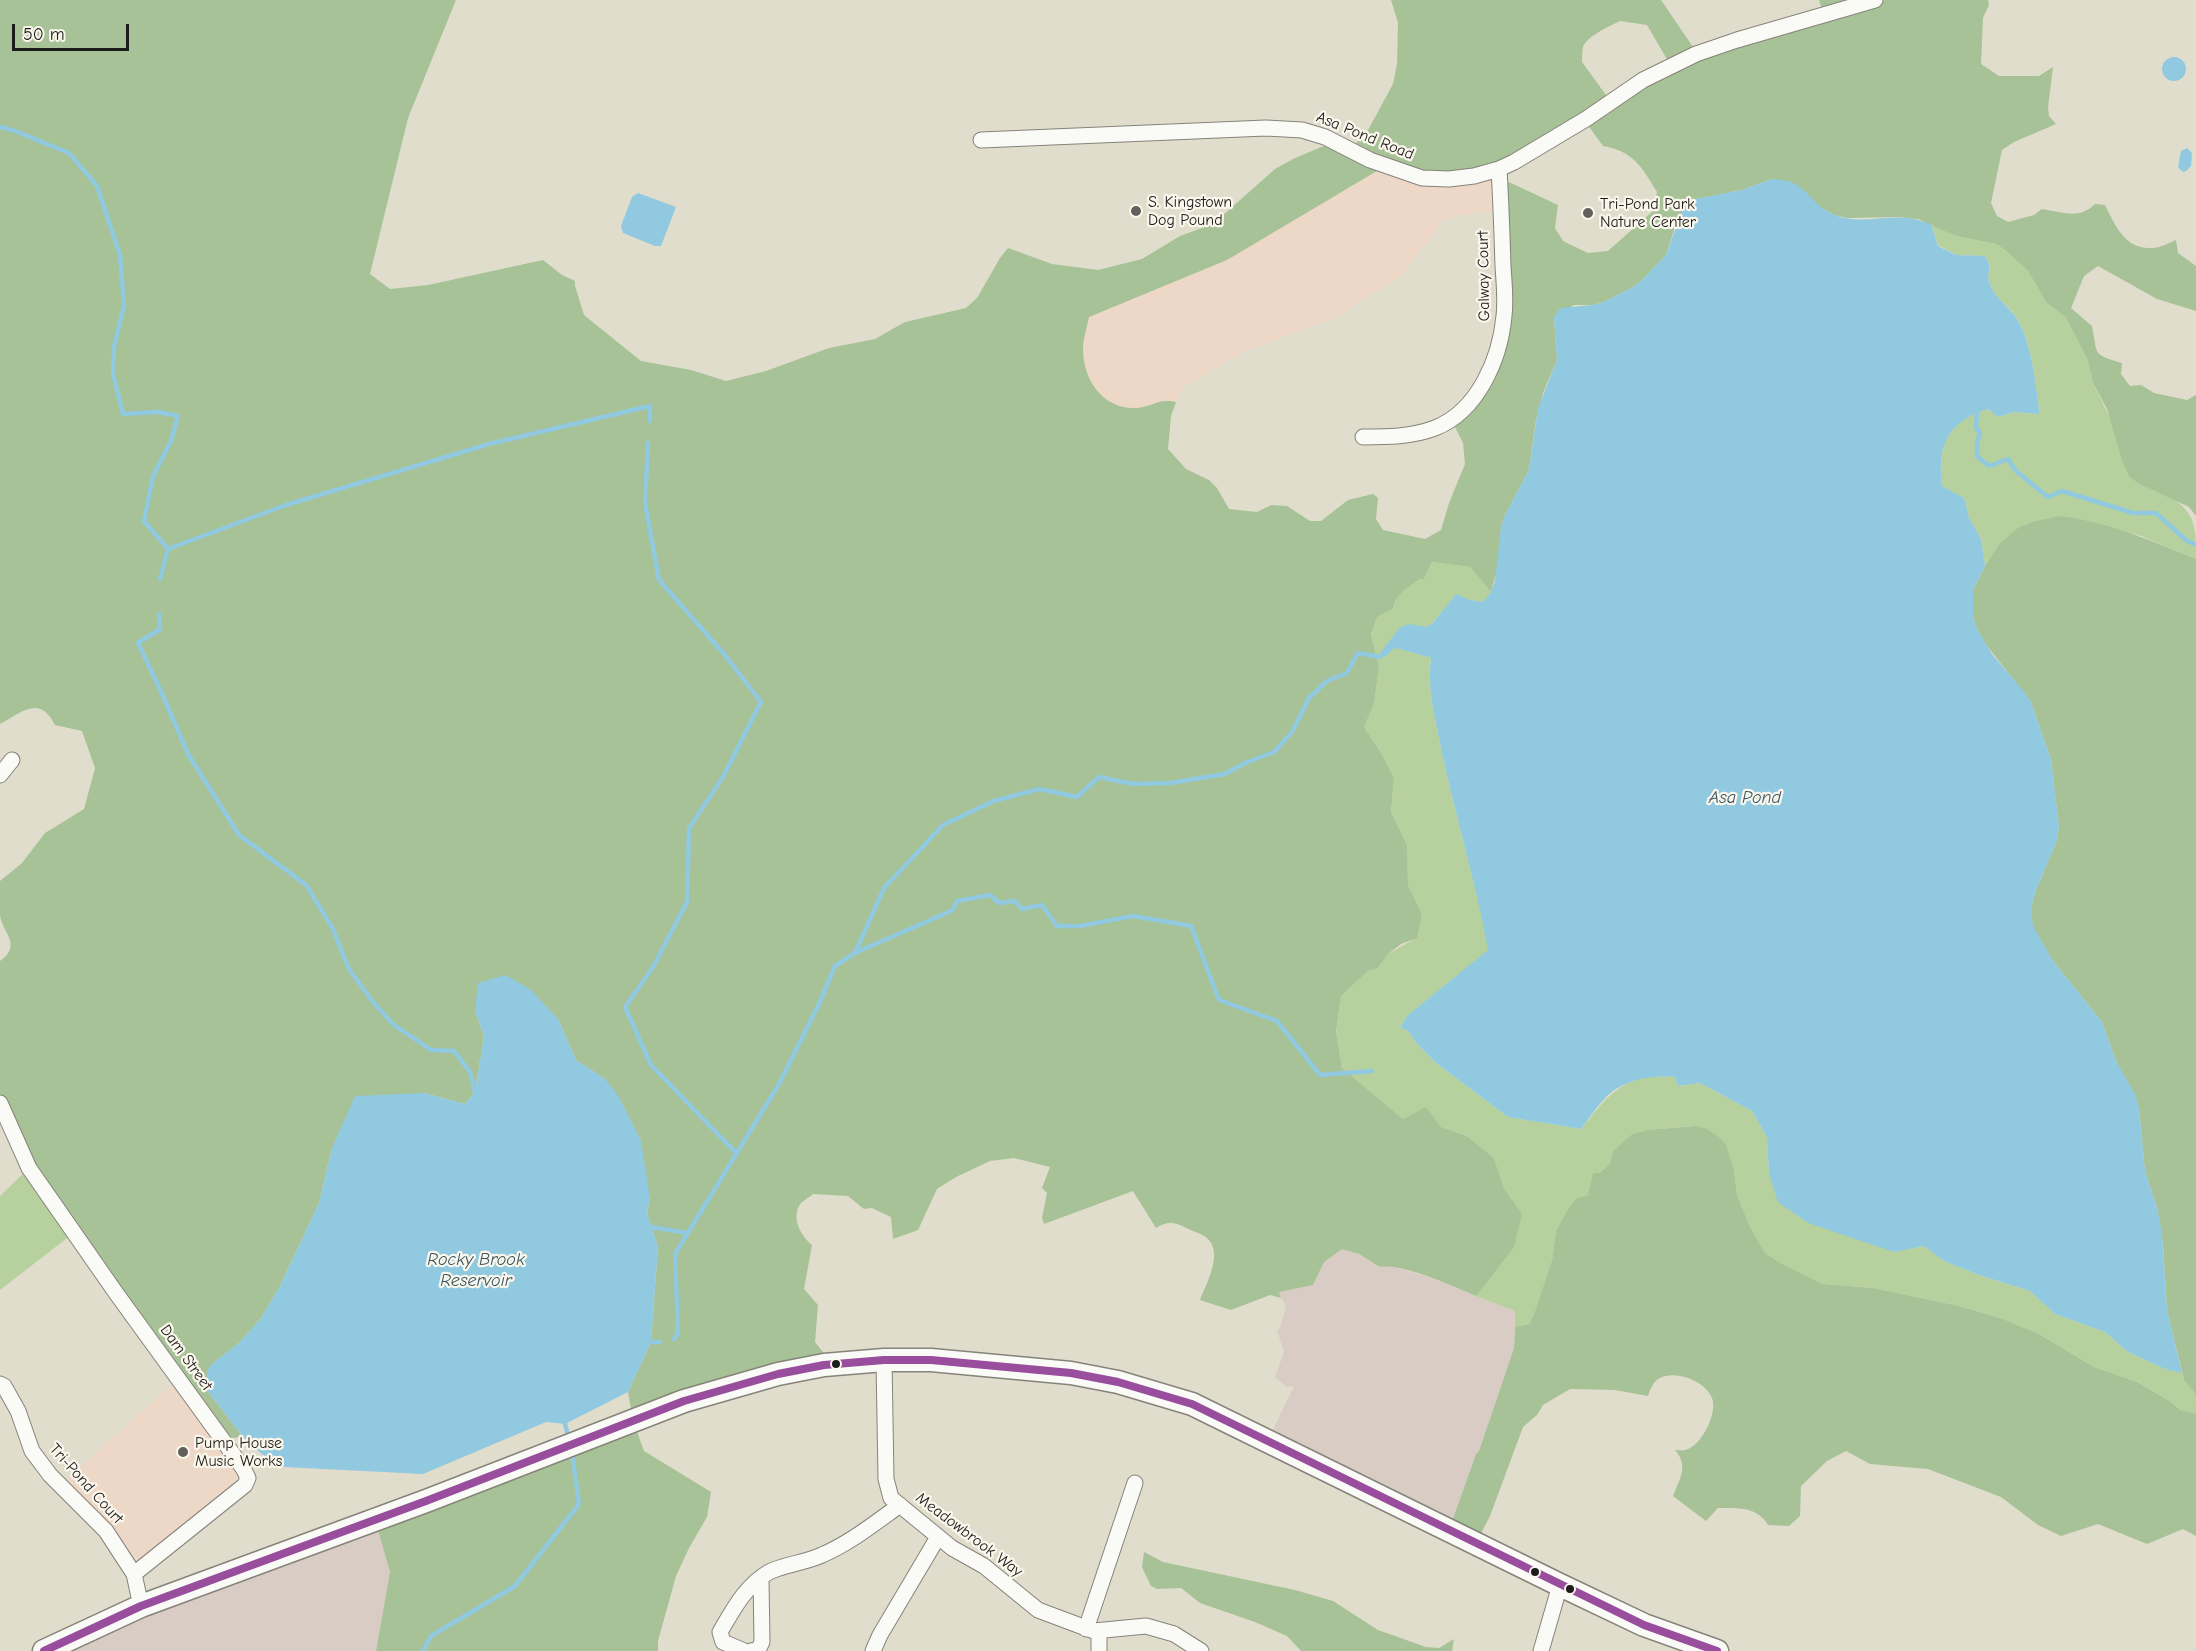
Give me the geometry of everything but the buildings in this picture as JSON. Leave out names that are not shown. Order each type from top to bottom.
[{"type":"main road","points":[[44,1651],[141,1606],[426,1501],[684,1401],[778,1374],[824,1365],[884,1360],[931,1360],[1071,1373],[1118,1382],[1174,1398],[1202,1409],[1560,1586],[1644,1624],[1717,1651]]},
{"type":"street","name":"Asa Pond Road","points":[[981,140],[1266,128],[1302,130],[1325,137],[1370,160],[1422,178],[1449,179],[1499,170],[1586,119],[1643,80],[1696,54],[1875,0]]},
{"type":"street","name":"Galway Court","points":[[1363,437],[1416,434],[1437,427],[1456,416],[1473,399],[1496,358],[1505,314],[1499,170]]},
{"type":"street","points":[[0,776],[12,760]]},
{"type":"street","name":"Dam Street","points":[[0,1103],[29,1168],[248,1478],[245,1485],[134,1574]]},
{"type":"street","name":"Meadowbrook Way","points":[[884,1360],[886,1479],[891,1497],[952,1548],[984,1566],[1038,1610],[1093,1630],[1146,1626],[1174,1634],[1201,1651]]},
{"type":"street","name":"Tri-Pond Court","points":[[0,1384],[4,1386],[18,1411],[32,1451],[50,1475],[106,1531],[134,1574]]},
{"type":"street","points":[[1099,1651],[1093,1630],[1135,1483]]},
{"type":"street","points":[[744,1651],[723,1642],[720,1632],[740,1598],[769,1572],[822,1556],[871,1527],[900,1505]]},
{"type":"street","points":[[873,1651],[880,1635],[938,1537]]},
{"type":"street","points":[[134,1574],[141,1606]]},
{"type":"street","points":[[752,1651],[758,1650],[762,1642],[761,1579]]},
{"type":"street","points":[[1541,1651],[1560,1586]]},
{"type":"shaded area","points":[[1387,165],[1495,169],[1494,211],[1460,215],[1443,221],[1401,276],[1337,317],[1246,351],[1184,386],[1176,402],[1164,400],[1137,409],[1118,406],[1100,396],[1086,369],[1083,349],[1088,317],[1227,260]]},
{"type":"shaded area","points":[[1342,1249],[1359,1254],[1380,1267],[1389,1266],[1426,1276],[1515,1311],[1514,1348],[1449,1530],[1267,1442],[1294,1386],[1287,1387],[1275,1377],[1284,1352],[1277,1330],[1280,1328],[1286,1306],[1278,1292],[1313,1285],[1324,1262]]},
{"type":"shaded area","points":[[178,1379],[245,1478],[134,1572],[68,1492],[67,1479]]},
{"type":"shaded area","points":[[375,1520],[390,1572],[376,1651],[40,1651]]},
{"type":"green space","points":[[0,0],[456,0],[408,118],[370,274],[390,289],[428,285],[543,260],[562,275],[575,281],[584,315],[641,361],[691,370],[726,381],[766,371],[829,348],[875,339],[905,322],[966,308],[977,298],[1008,248],[1052,264],[1098,270],[1142,259],[1180,236],[1213,224],[1275,169],[1295,158],[1331,143],[1350,149],[1367,132],[1393,84],[1397,64],[1398,23],[1391,0],[1661,0],[1693,47],[1697,48],[1723,37],[1818,12],[1822,9],[1819,0],[1988,0],[1989,5],[1983,18],[1981,64],[1999,76],[2039,76],[2053,67],[2048,107],[2049,116],[2056,124],[2014,142],[2002,150],[1991,203],[1997,216],[2008,222],[2034,215],[2042,209],[2077,213],[2095,204],[2105,205],[2117,228],[2128,241],[2143,248],[2152,248],[2176,240],[2178,253],[2196,266],[2196,311],[2157,299],[2098,266],[2084,276],[2071,308],[2092,326],[2096,348],[2100,355],[2122,363],[2121,374],[2130,386],[2141,385],[2154,393],[2187,400],[2196,395],[2196,516],[2189,507],[2138,483],[2129,476],[2107,409],[2093,383],[2088,361],[2066,317],[2046,302],[2028,271],[1996,244],[1956,236],[1918,219],[1847,218],[1834,215],[1772,179],[1742,190],[1696,199],[1675,227],[1666,255],[1643,279],[1606,301],[1593,305],[1574,305],[1554,317],[1557,360],[1543,393],[1536,420],[1529,470],[1501,527],[1498,567],[1491,592],[1470,567],[1432,562],[1424,579],[1420,579],[1403,591],[1393,609],[1377,617],[1371,634],[1379,667],[1374,704],[1364,727],[1394,778],[1391,812],[1407,845],[1408,885],[1422,914],[1417,938],[1401,944],[1388,954],[1378,968],[1368,971],[1341,996],[1336,1032],[1342,1068],[1403,1119],[1426,1107],[1441,1127],[1467,1136],[1494,1158],[1504,1188],[1522,1214],[1514,1247],[1476,1296],[1415,1272],[1380,1267],[1359,1254],[1342,1249],[1324,1262],[1313,1285],[1279,1292],[1281,1298],[1270,1295],[1231,1310],[1200,1300],[1214,1260],[1212,1244],[1207,1238],[1175,1224],[1167,1223],[1156,1228],[1133,1191],[1044,1224],[1042,1218],[1047,1193],[1042,1188],[1050,1167],[1014,1158],[990,1161],[937,1189],[918,1230],[893,1239],[891,1217],[872,1208],[864,1209],[848,1196],[813,1194],[801,1203],[797,1220],[804,1237],[812,1245],[804,1289],[818,1305],[815,1342],[826,1356],[633,1421],[628,1392],[651,1342],[658,1247],[647,1213],[650,1198],[605,1079],[576,1060],[558,1019],[475,1011],[484,1036],[475,1092],[465,1104],[424,1093],[332,1148],[319,1203],[280,1286],[261,1318],[240,1342],[212,1364],[206,1389],[243,1437],[232,1438],[178,1379],[28,1163],[0,1100],[0,961],[7,955],[11,944],[0,915],[0,881],[22,863],[45,833],[84,809],[95,768],[82,731],[55,725],[43,710],[30,708],[0,724]],"holes":[[[1620,21],[1647,25],[1668,61],[1609,96],[1582,62],[1583,49],[1585,43],[1594,35]],[[1582,117],[1603,146],[1629,156],[1641,168],[1657,192],[1653,211],[1608,251],[1588,253],[1563,241],[1555,228],[1558,205],[1496,176],[1498,301],[1496,342],[1484,375],[1449,415],[1463,443],[1465,464],[1441,530],[1425,539],[1383,530],[1376,519],[1378,498],[1373,494],[1348,500],[1321,521],[1310,521],[1287,506],[1271,505],[1257,512],[1229,509],[1217,488],[1209,480],[1186,469],[1168,449],[1171,416],[1176,402],[1164,401],[1141,408],[1124,407],[1104,398],[1091,382],[1083,349],[1089,317],[1227,260],[1387,165],[1453,178],[1516,157]]]},
{"type":"green space","points":[[1931,224],[1956,236],[1996,244],[2005,250],[2028,271],[2046,302],[2066,316],[2088,361],[2093,383],[2111,420],[2191,517],[2195,530],[2196,559],[2141,536],[2091,523],[2000,543],[1985,566],[1981,539],[1969,518],[1964,498],[1942,486],[1941,458],[1948,437],[1955,428],[1974,414],[1988,409],[1998,417],[2014,412],[2040,414],[2035,377],[2027,341],[2017,319],[1991,288],[1988,278],[1989,264],[1985,256],[1956,255],[1938,245]]},
{"type":"green space","points":[[2060,516],[2113,527],[2196,559],[2196,1395],[2184,1380],[2167,1310],[2163,1244],[2157,1208],[2145,1171],[2139,1108],[2116,1061],[2102,1022],[2053,961],[2032,926],[2031,908],[2057,840],[2059,826],[2051,760],[2031,702],[1984,642],[1973,616],[1973,590],[2000,543],[2018,528],[2032,522]]},
{"type":"green space","points":[[1432,562],[1470,567],[1491,592],[1484,602],[1470,600],[1456,594],[1429,626],[1400,627],[1394,637],[1397,648],[1431,658],[1431,692],[1436,726],[1489,950],[1408,1015],[1400,1027],[1408,1031],[1436,1063],[1508,1117],[1581,1129],[1610,1095],[1631,1082],[1658,1076],[1675,1077],[1678,1086],[1700,1083],[1752,1111],[1767,1137],[1769,1174],[1894,1252],[1924,1246],[1944,1261],[2030,1291],[2055,1314],[2105,1332],[2128,1352],[2165,1369],[2182,1373],[2184,1380],[2196,1395],[2196,1414],[2180,1410],[2137,1382],[2094,1367],[2039,1334],[2003,1319],[1959,1306],[1873,1288],[1823,1284],[1779,1262],[1765,1253],[1750,1227],[1737,1195],[1734,1170],[1696,1126],[1647,1130],[1632,1134],[1613,1151],[1610,1164],[1599,1173],[1588,1196],[1556,1232],[1552,1260],[1529,1324],[1515,1327],[1515,1311],[1476,1296],[1522,1214],[1504,1188],[1494,1158],[1467,1136],[1441,1127],[1426,1108],[1403,1119],[1342,1068],[1336,1033],[1341,996],[1368,971],[1378,968],[1388,954],[1416,938],[1422,914],[1408,885],[1407,845],[1391,812],[1394,778],[1364,727],[1374,704],[1379,667],[1371,634],[1377,617],[1393,609],[1403,591],[1420,579],[1424,579]]},
{"type":"green space","points":[[1696,1126],[1707,1129],[1726,1145],[1734,1170],[1737,1195],[1750,1227],[1765,1253],[1779,1262],[1823,1284],[1873,1288],[1959,1306],[2003,1319],[2039,1334],[2094,1367],[2137,1382],[2180,1410],[2196,1414],[2196,1536],[2183,1529],[2147,1544],[2098,1524],[2061,1536],[2038,1525],[2001,1497],[1928,1469],[1870,1464],[1846,1451],[1827,1461],[1801,1486],[1800,1516],[1789,1526],[1768,1525],[1758,1514],[1739,1508],[1718,1508],[1706,1521],[1673,1496],[1682,1472],[1682,1461],[1675,1450],[1688,1449],[1693,1446],[1708,1427],[1713,1411],[1712,1398],[1697,1382],[1674,1375],[1658,1379],[1648,1396],[1615,1390],[1570,1389],[1543,1405],[1537,1415],[1523,1427],[1490,1516],[1476,1543],[1449,1530],[1514,1348],[1515,1327],[1529,1324],[1534,1314],[1552,1260],[1556,1232],[1567,1211],[1577,1198],[1588,1196],[1593,1173],[1599,1173],[1610,1164],[1613,1151],[1632,1134],[1647,1130]]},
{"type":"green space","points":[[29,1168],[75,1232],[0,1290],[0,1196]]},
{"type":"green space","points":[[633,1421],[644,1451],[711,1492],[707,1517],[676,1576],[658,1641],[658,1651],[376,1651],[390,1572],[375,1520]]},
{"type":"green space","points":[[1144,1552],[1163,1562],[1295,1590],[1333,1601],[1378,1630],[1426,1647],[1439,1648],[1454,1639],[1452,1651],[1301,1651],[1287,1636],[1200,1603],[1181,1588],[1157,1589],[1151,1586],[1142,1567]]},
{"type":"water","points":[[2174,57],[2182,61],[2186,69],[2182,77],[2174,81],[2166,77],[2162,69],[2166,61]]},
{"type":"water","points":[[2187,148],[2192,153],[2191,166],[2183,172],[2178,167],[2181,151]]},
{"type":"water","name":"Asa Pond","points":[[1772,179],[1784,180],[1801,188],[1819,205],[1835,215],[1862,220],[1900,217],[1918,220],[1931,224],[1938,246],[1956,255],[1985,256],[1989,264],[1988,278],[1991,288],[2017,319],[2027,341],[2040,414],[2014,412],[1998,417],[1988,409],[1963,421],[1948,437],[1944,447],[1941,458],[1942,486],[1964,498],[1969,518],[1981,539],[1985,566],[1973,590],[1973,616],[1977,629],[1992,654],[2031,702],[2051,760],[2059,826],[2057,840],[2031,908],[2033,926],[2053,961],[2102,1022],[2116,1061],[2136,1096],[2145,1171],[2162,1233],[2167,1310],[2182,1373],[2165,1369],[2128,1352],[2105,1332],[2055,1314],[2030,1291],[1944,1261],[1924,1246],[1894,1252],[1808,1223],[1778,1202],[1769,1174],[1767,1137],[1752,1111],[1700,1083],[1678,1086],[1675,1077],[1666,1077],[1648,1078],[1623,1085],[1608,1095],[1581,1129],[1508,1117],[1436,1063],[1408,1031],[1400,1027],[1408,1015],[1488,950],[1434,715],[1430,681],[1431,658],[1396,648],[1385,657],[1382,651],[1400,627],[1409,624],[1426,627],[1433,623],[1456,594],[1483,602],[1491,592],[1495,581],[1501,527],[1529,470],[1538,408],[1557,360],[1554,317],[1560,308],[1593,305],[1606,301],[1643,279],[1666,255],[1683,207],[1696,199],[1742,190]]},
{"type":"water","points":[[638,193],[676,207],[661,246],[655,246],[623,233],[621,226],[632,197]]},
{"type":"water","name":"Rocky Brook Reservoir","points":[[506,975],[531,990],[558,1019],[576,1060],[605,1079],[619,1097],[641,1141],[650,1198],[647,1213],[658,1247],[651,1342],[628,1392],[565,1424],[546,1422],[423,1474],[284,1467],[262,1454],[243,1437],[206,1389],[207,1371],[212,1364],[240,1342],[261,1318],[280,1286],[319,1203],[332,1148],[355,1096],[424,1093],[465,1104],[475,1092],[484,1036],[475,1011],[478,983]]},
{"type":"waterway","points":[[0,127],[69,153],[97,186],[120,255],[124,306],[114,347],[113,374],[123,414],[158,412],[178,416],[171,441],[153,476],[144,521],[168,549],[160,579]]},
{"type":"waterway","points":[[168,549],[286,505],[489,444],[650,406],[650,421]]},
{"type":"waterway","points":[[1977,413],[1976,428],[1980,433],[1977,456],[1989,466],[2008,459],[2016,471],[2048,497],[2062,491],[2133,513],[2156,513],[2187,541],[2196,545]]},
{"type":"waterway","points":[[648,443],[645,503],[659,580],[724,654],[761,702],[723,777],[689,828],[687,902],[653,967],[625,1007],[651,1065],[737,1154]]},
{"type":"waterway","points":[[159,614],[160,629],[138,643],[188,754],[239,835],[306,885],[332,927],[349,969],[373,1002],[394,1025],[431,1050],[454,1051],[470,1072],[475,1092]]},
{"type":"waterway","points":[[674,1339],[678,1333],[675,1254],[779,1084],[835,966],[855,953],[884,888],[943,825],[994,801],[1039,789],[1077,797],[1099,777],[1133,784],[1170,783],[1225,774],[1245,763],[1274,752],[1292,732],[1309,698],[1327,681],[1347,673],[1358,653],[1380,657],[1387,649]]},
{"type":"waterway","points":[[855,953],[953,910],[957,901],[990,895],[999,903],[1015,901],[1022,909],[1042,905],[1057,926],[1080,926],[1133,916],[1191,926],[1219,1000],[1277,1021],[1320,1075],[1372,1071]]},
{"type":"waterway","points":[[651,1227],[688,1233]]},
{"type":"waterway","points":[[651,1342],[660,1342]]},
{"type":"waterway","points":[[565,1424],[569,1439]]},
{"type":"waterway","points":[[423,1651],[431,1636],[515,1586],[579,1504],[572,1453]]},
{"type":"transit line","points":[[44,1651],[141,1606],[426,1501],[684,1401],[778,1374],[824,1365],[884,1360],[931,1360],[1071,1373],[1118,1382],[1192,1404],[1644,1625],[1717,1651]]},
{"type":"place","name":"S. Kingstown Dog Pound","points":[[1136,211]]},
{"type":"place","name":"Tri-Pond Park Nature Center","points":[[1588,213]]},
{"type":"place","name":"Pump House Music Works","points":[[183,1452]]}]
